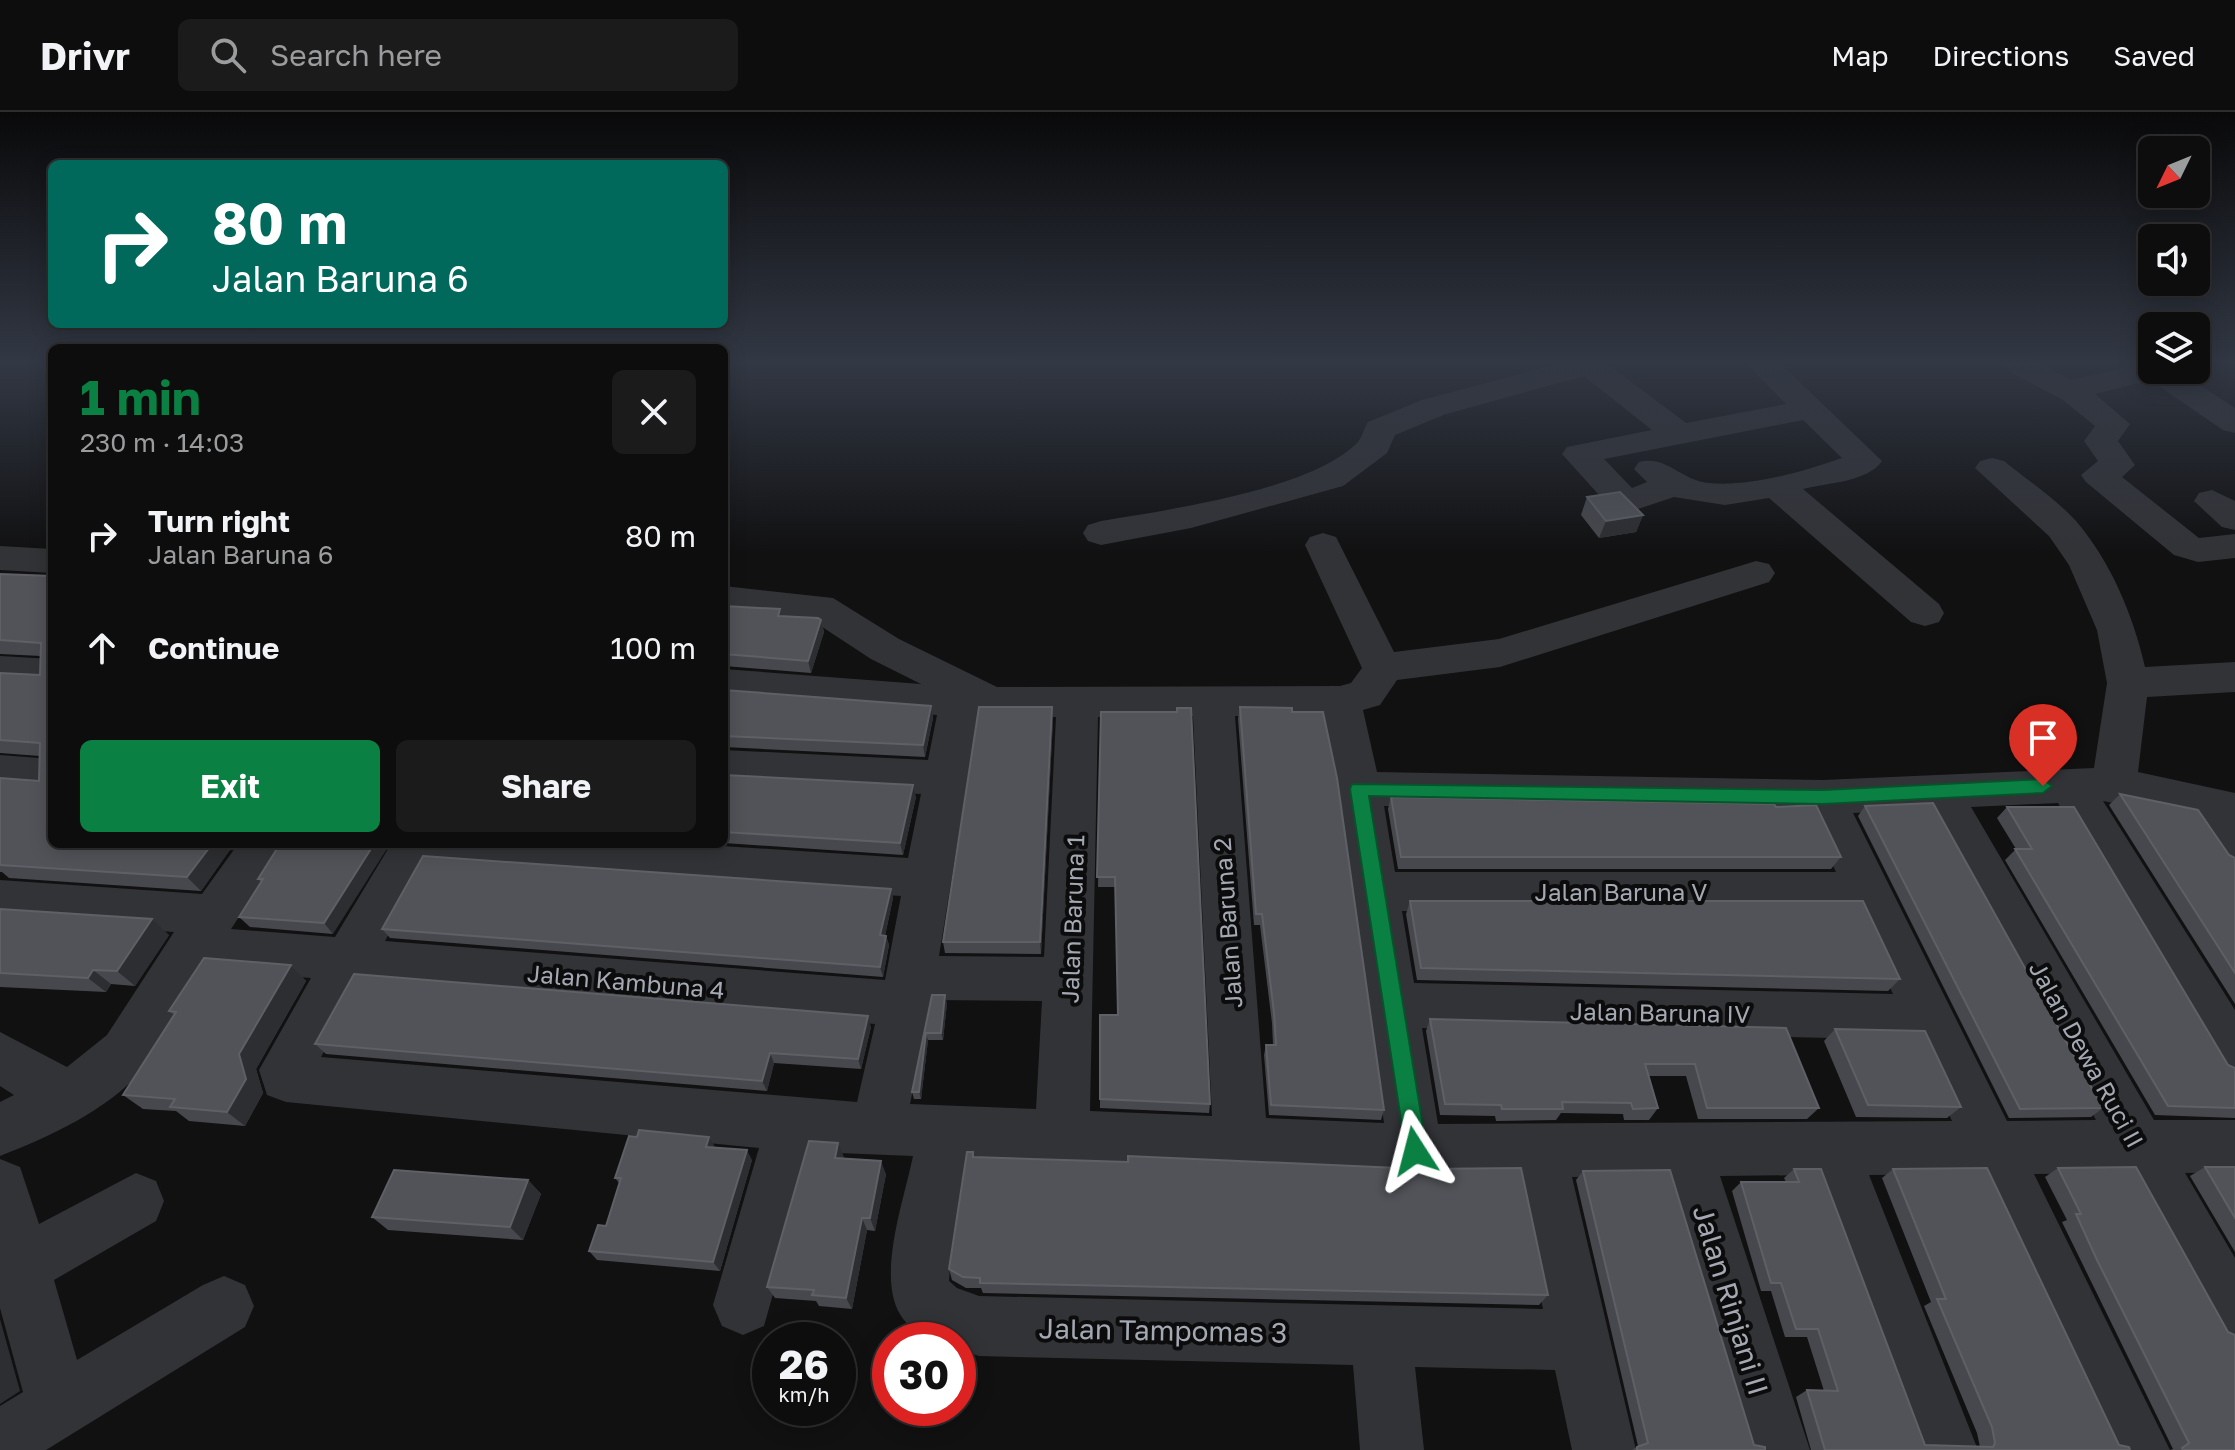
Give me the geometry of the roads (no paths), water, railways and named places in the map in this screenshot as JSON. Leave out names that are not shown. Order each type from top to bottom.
[{"type":"street","points":[[1101,533],[1191,517],[1331,479],[1375,446],[1380,429],[1384,427]]},
{"type":"street","points":[[1670,427],[1680,435]]},
{"type":"street","points":[[1718,427],[1623,444],[1671,486],[1724,495],[1776,485],[1865,461],[1830,427]]},
{"type":"street","points":[[2111,427],[2101,441],[2118,465],[2098,475],[2187,547],[2198,550],[2235,546]]},
{"type":"street","points":[[1992,468],[2062,528],[2087,563],[2117,630],[2128,683],[2091,784],[2235,1056]]},
{"type":"street","points":[[1776,485],[1925,613]]},
{"type":"street","points":[[1323,545],[1383,670]]},
{"type":"street","points":[[728,684],[976,702],[1340,701],[1368,692],[1383,670],[1406,663],[1500,653],[1756,573]]},
{"type":"street","points":[[728,599],[819,607],[976,702]]},
{"type":"street","points":[[0,670],[48,673]]},
{"type":"street","points":[[2128,683],[2235,677]]},
{"type":"street","name":"Jalan Baruna 2","points":[[1213,701],[1241,1144]]},
{"type":"street","points":[[1340,701],[1359,789],[1415,1151]]},
{"type":"street","points":[[878,1129],[946,778],[976,702]]},
{"type":"street","name":"Jalan Baruna 1","points":[[1062,1137],[1078,702]]},
{"type":"street","points":[[728,767],[946,778]]},
{"type":"street","points":[[0,772],[48,776]]},
{"type":"street","points":[[1359,789],[1823,797],[2091,784],[2219,809],[2235,851]]},
{"type":"street","name":"Jalan Dewa Ruci II","points":[[1939,792],[2235,1316]]},
{"type":"street","points":[[1823,797],[2138,1450]]},
{"type":"street","points":[[0,1130],[73,1093],[101,1074],[125,1052],[202,931],[261,848]]},
{"type":"street","points":[[414,848],[285,1070],[286,1078],[793,1125],[1415,1151],[2235,1146]]},
{"type":"street","points":[[475,848],[928,879]]},
{"type":"street","name":"Jalan Baruna V","points":[[1374,891],[1868,892]]},
{"type":"street","name":"Jalan Kambuna 4","points":[[0,900],[202,931],[348,958],[907,991],[1070,979]]},
{"type":"street","name":"Jalan Baruna IV","points":[[1392,1005],[1928,1018]]},
{"type":"street","points":[[0,1056],[42,1084],[73,1093]]},
{"type":"street","points":[[743,1305],[793,1125]]},
{"type":"street","name":"Jalan Tampomas 3","points":[[946,1132],[922,1251],[919,1292],[938,1312],[979,1326],[1580,1340]]},
{"type":"street","points":[[1831,1149],[1946,1450]]},
{"type":"street","name":"Jalan Rinjani II","points":[[1684,1150],[1778,1450]]},
{"type":"street","points":[[1538,1151],[1604,1450]]},
{"type":"street","points":[[0,1187],[11,1272],[58,1406]]},
{"type":"street","points":[[11,1272],[136,1201]]},
{"type":"street","points":[[0,1442],[224,1306]]},
{"type":"street","points":[[1381,1334],[1392,1450]]}]
